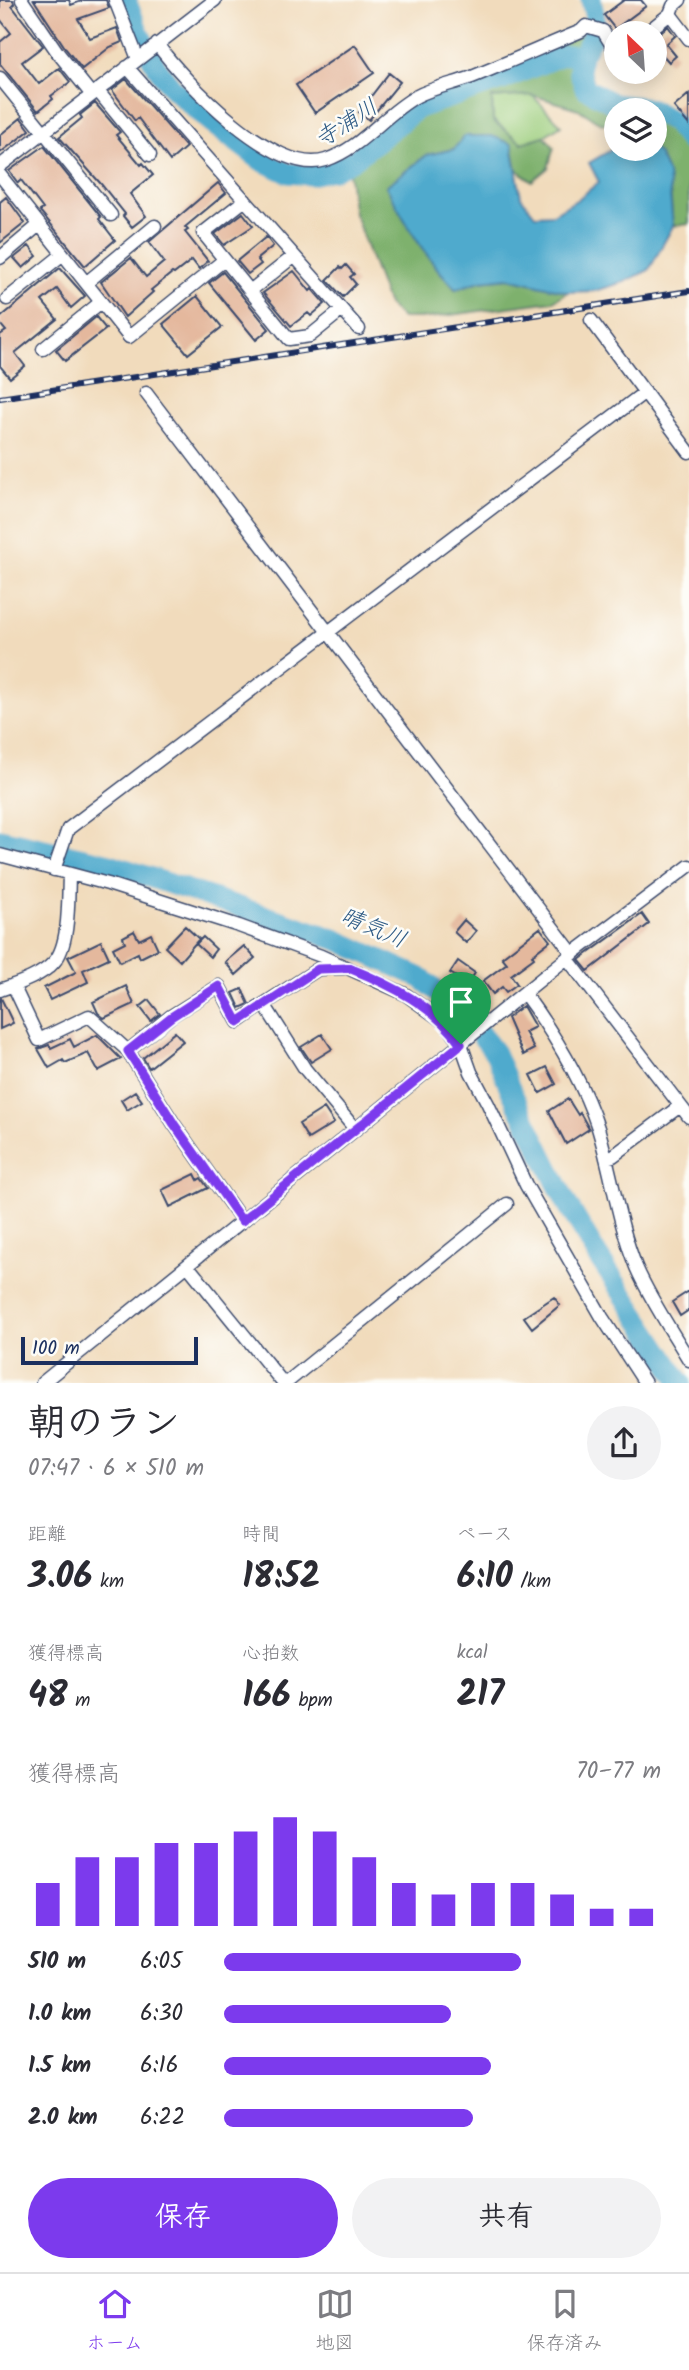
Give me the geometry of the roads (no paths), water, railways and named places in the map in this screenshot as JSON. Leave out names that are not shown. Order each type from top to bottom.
[{"type":"street","points":[[22,0],[58,53],[150,155]]},
{"type":"street","points":[[115,0],[132,63],[245,200],[359,329]]},
{"type":"street","points":[[0,166],[215,0]]},
{"type":"street","points":[[661,21],[680,0]]},
{"type":"street","points":[[670,14],[689,39]]},
{"type":"street","points":[[157,44],[198,91],[256,139],[291,159],[309,162],[324,161],[344,152],[401,106],[419,95],[483,72],[581,31],[586,26],[604,33]]},
{"type":"street","points":[[0,78],[111,215]]},
{"type":"street","points":[[0,175],[129,337],[224,260]]},
{"type":"street","points":[[245,200],[203,233],[289,339],[310,336],[342,310]]},
{"type":"street","points":[[0,258],[39,225]]},
{"type":"street","points":[[86,283],[155,226]]},
{"type":"street","points":[[7,299],[63,254]]},
{"type":"street","points":[[250,291],[294,256]]},
{"type":"street","points":[[43,349],[101,302]]},
{"type":"street","points":[[592,320],[689,452]]},
{"type":"street","points":[[55,867],[68,828],[645,392]]},
{"type":"street","points":[[146,393],[328,632],[689,1117]]},
{"type":"street","points":[[0,855],[55,867],[69,875],[108,884],[239,926],[349,968],[405,994],[447,1024],[461,1044],[471,1072],[526,1185],[602,1317],[645,1383]]},
{"type":"street","points":[[42,1383],[570,956],[689,866]]},
{"type":"street","points":[[0,990],[39,973],[55,962],[62,948],[67,918],[69,875]]},
{"type":"street","points":[[128,1051],[171,1017],[219,986],[238,1022],[318,969],[349,968]]},
{"type":"street","points":[[13,985],[39,1040],[89,1016],[128,1051],[174,1124],[242,1221]]},
{"type":"street","points":[[524,993],[567,1058],[592,1114],[637,1269],[689,1360]]},
{"type":"street","points":[[264,1004],[305,1069],[355,1129]]},
{"type":"street","points":[[606,1158],[613,1156],[680,1106]]},
{"type":"street","points":[[187,1266],[284,1383],[507,1204]]},
{"type":"water","points":[[464,136],[492,136],[512,144],[521,197],[535,215],[553,214],[599,182],[589,163],[604,154],[604,161],[662,161],[668,174],[673,226],[649,270],[624,282],[595,291],[568,292],[509,278],[480,281],[456,289],[426,253],[386,186],[427,155],[454,149]]},
{"type":"waterway","name":"寺浦川","points":[[126,0],[156,66],[173,89],[210,122],[262,161],[288,173],[310,175],[333,170],[353,160],[418,108],[502,80],[562,55],[582,55]]},
{"type":"waterway","points":[[591,0],[595,18],[591,39],[582,55],[579,71],[585,88],[604,98]]},
{"type":"waterway","points":[[667,118],[674,122],[689,141]]},
{"type":"waterway","name":"晴気川","points":[[0,839],[110,864],[335,939],[419,977],[462,1010],[495,1053],[566,1202],[681,1383]]},
{"type":"railway","points":[[0,398],[689,291]]}]
